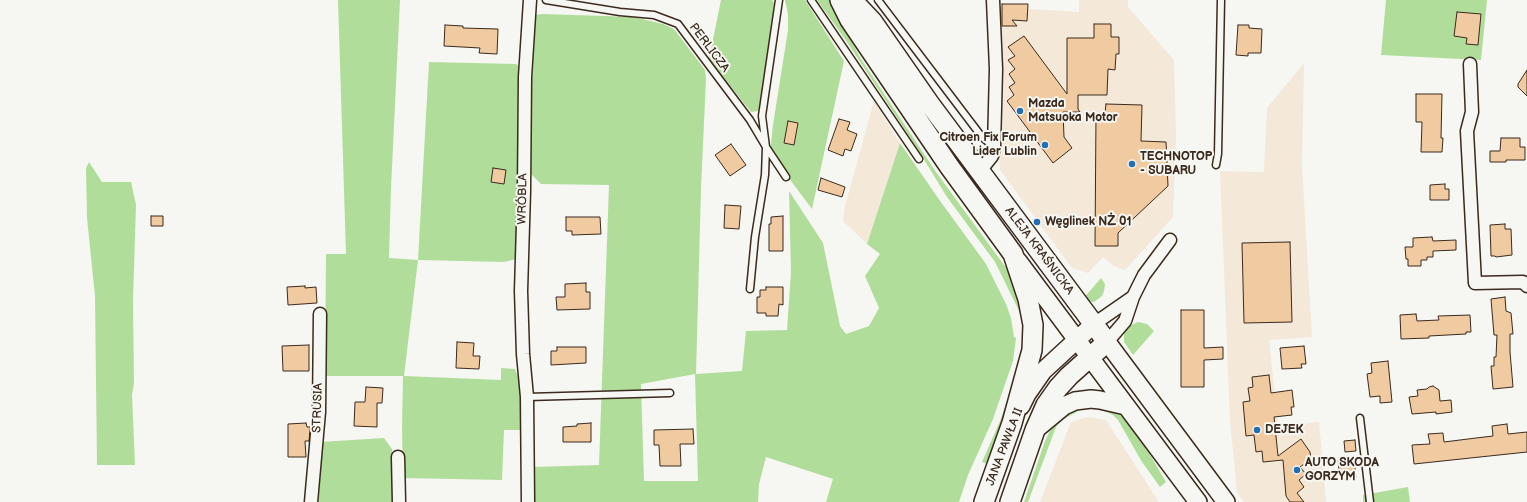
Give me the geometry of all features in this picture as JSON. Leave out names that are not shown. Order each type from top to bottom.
[{"type":"main road","name":"ALEJA KRAŚNICKA","points":[[840,0],[850,20],[940,153],[1013,254],[1198,502]]},
{"type":"main road","name":"ALEJA KRAŚNICKA","points":[[852,0],[872,21],[929,103],[1226,502]]},
{"type":"main road","points":[[1012,423],[1031,357],[1034,332],[1028,299],[1013,254]]},
{"type":"main road","name":"JANA PAWŁA II","points":[[984,502],[1012,423],[1027,394],[1043,371],[1094,324]]},
{"type":"main road","name":"JANA PAWŁA II","points":[[1010,502],[1035,430],[1046,405],[1058,388],[1107,342]]},
{"type":"main road","points":[[1035,430],[1064,406],[1075,401],[1091,399],[1126,406]]},
{"type":"street","name":"WRÓBLA","points":[[528,502],[526,397],[521,291],[525,77],[530,0]]},
{"type":"street","points":[[980,171],[992,156],[994,147],[996,69],[993,0]]},
{"type":"street","points":[[1470,64],[1472,112],[1467,131],[1475,283],[1523,282],[1527,286]]},
{"type":"street","points":[[1107,342],[1125,322],[1133,297],[1144,275],[1170,240]]},
{"type":"street","points":[[1094,324],[1133,297]]},
{"type":"street","name":"STRUSIA","points":[[311,502],[319,412],[320,314]]},
{"type":"street","points":[[398,457],[399,502]]},
{"type":"lane","name":"PERLICZA","points":[[546,0],[620,12],[654,15],[678,24],[750,120],[786,177]]},
{"type":"lane","points":[[750,289],[755,238],[765,174],[766,147],[762,116],[779,0]]},
{"type":"lane","points":[[811,0],[919,160]]},
{"type":"lane","points":[[878,0],[982,137],[994,147]]},
{"type":"lane","points":[[1216,165],[1218,154],[1221,0]]},
{"type":"lane","points":[[526,397],[670,393]]},
{"type":"lane","points":[[1360,418],[1370,502]]},
{"type":"shaded area","points":[[1079,0],[1128,0],[1128,7],[1174,60],[1176,136],[1173,217],[1125,270],[1114,266],[1103,257],[1088,273],[1072,268],[1000,170],[997,84],[998,7],[1079,12]]},
{"type":"shaded area","points":[[1304,63],[1302,166],[1312,337],[1269,340],[1279,434],[1308,423],[1319,422],[1326,502],[1244,502],[1237,493],[1230,421],[1220,171],[1264,172],[1267,108]]},
{"type":"shaded area","points":[[874,101],[900,143],[867,244],[843,221],[845,206]]},
{"type":"shaded area","points":[[1088,417],[1106,420],[1159,502],[1040,502],[1071,422]]},
{"type":"green space","points":[[338,0],[400,0],[389,258],[418,260],[404,376],[501,380],[501,368],[515,369],[520,383],[522,430],[504,430],[502,480],[403,478],[403,376],[325,376],[326,254],[346,254]]},
{"type":"green space","points":[[721,0],[772,0],[774,3],[771,34],[758,111],[751,112],[709,59]]},
{"type":"green space","points":[[785,0],[805,0],[844,61],[812,209],[770,153],[788,30],[788,14]]},
{"type":"green space","points":[[817,0],[829,0],[861,59],[936,172],[1015,280],[1024,321],[995,262],[947,197],[915,145],[847,42]]},
{"type":"green space","points":[[1386,0],[1487,0],[1481,60],[1381,55]]},
{"type":"green space","points":[[534,15],[634,17],[663,24],[674,29],[705,70],[706,79],[701,188],[696,374],[742,371],[746,331],[787,330],[791,272],[789,191],[823,243],[840,326],[846,334],[869,326],[879,308],[865,276],[880,254],[867,244],[900,143],[986,264],[1006,304],[1011,318],[1014,337],[1016,338],[1013,361],[993,419],[968,475],[959,502],[826,502],[833,479],[766,457],[759,484],[758,502],[531,502],[532,467],[599,465],[609,185],[541,184],[529,172],[530,55]],"holes":[[[695,374],[698,481],[644,481],[641,384]]]},
{"type":"green space","points":[[429,62],[516,64],[521,67],[516,259],[504,262],[418,260]]},
{"type":"green space","points":[[89,162],[102,182],[131,182],[136,205],[133,300],[134,383],[132,395],[135,465],[97,465],[95,296],[87,218],[86,168]]},
{"type":"green space","points":[[1101,278],[1105,284],[1102,296],[1094,302],[1083,299]]},
{"type":"green space","points":[[1138,322],[1147,324],[1154,331],[1133,355],[1124,342],[1124,334],[1129,326]]},
{"type":"green space","points":[[1029,337],[1025,366],[1000,436],[987,464],[982,462],[1000,421],[1016,375],[1024,341]]},
{"type":"green space","points":[[1080,408],[1077,412],[1063,419],[1056,427],[1028,502],[1024,502],[1045,441],[1054,422],[1058,417]]},
{"type":"green space","points":[[1098,408],[1117,412],[1126,419],[1139,436],[1166,482],[1160,487],[1142,462],[1118,420],[1113,415]]},
{"type":"green space","points":[[384,438],[392,449],[395,502],[315,502],[320,442]]},
{"type":"green space","points":[[1408,487],[1410,502],[1363,502],[1363,495]]},
{"type":"building","points":[[1002,4],[1028,4],[1027,21],[1012,20],[1017,26],[1002,26]]},
{"type":"building","points":[[1457,12],[1481,14],[1478,45],[1466,44],[1467,38],[1454,36]]},
{"type":"building","points":[[1094,24],[1111,24],[1111,37],[1119,37],[1119,54],[1116,54],[1115,70],[1108,69],[1107,95],[1078,95],[1078,109],[1080,112],[1063,112],[1064,137],[1072,148],[1053,163],[1007,101],[1014,95],[1009,87],[1015,83],[1009,74],[1015,69],[1008,60],[1015,56],[1008,47],[1024,36],[1067,94],[1067,38],[1094,38]]},
{"type":"building","points":[[445,25],[463,26],[463,28],[498,29],[497,54],[479,53],[480,48],[444,46]]},
{"type":"building","points":[[1238,25],[1249,25],[1249,28],[1262,29],[1261,53],[1248,53],[1248,56],[1236,55]]},
{"type":"building","points":[[1527,70],[1527,96],[1518,87],[1518,84]]},
{"type":"building","points":[[1416,94],[1442,94],[1442,152],[1421,152],[1422,122],[1416,122]]},
{"type":"building","name":"TECHNOTOP - SUBARU","points":[[1106,104],[1142,105],[1141,141],[1166,142],[1168,186],[1118,233],[1118,246],[1095,246],[1096,114],[1105,113]]},
{"type":"building","points":[[839,119],[850,122],[847,130],[857,134],[851,151],[845,149],[843,156],[828,150]]},
{"type":"building","points":[[788,121],[798,123],[794,145],[784,143]]},
{"type":"building","points":[[1501,138],[1520,138],[1520,147],[1525,147],[1525,160],[1490,162],[1490,151],[1500,151]]},
{"type":"building","points":[[731,144],[746,165],[730,176],[715,155]]},
{"type":"building","points":[[493,168],[506,170],[504,184],[491,182]]},
{"type":"building","points":[[821,178],[845,187],[842,197],[818,190]]},
{"type":"building","points":[[1445,184],[1445,189],[1449,189],[1449,200],[1430,200],[1430,185]]},
{"type":"building","points":[[725,205],[741,206],[739,229],[724,228]]},
{"type":"building","points":[[151,216],[163,216],[163,226],[151,226]]},
{"type":"building","points":[[783,216],[783,251],[769,251],[769,224],[771,224],[771,217]]},
{"type":"building","points":[[566,217],[600,217],[601,234],[572,235],[572,231],[566,231]]},
{"type":"building","points":[[1505,224],[1505,229],[1511,229],[1512,255],[1496,257],[1491,256],[1490,225]]},
{"type":"building","points":[[1432,237],[1433,241],[1456,240],[1456,250],[1433,251],[1433,257],[1427,257],[1427,260],[1421,260],[1421,266],[1408,266],[1405,247],[1413,247],[1413,238]]},
{"type":"building","points":[[1290,242],[1292,322],[1244,323],[1242,243]]},
{"type":"building","points":[[586,283],[586,292],[590,292],[590,309],[557,310],[556,297],[565,297],[565,284]]},
{"type":"building","points":[[305,286],[305,288],[316,287],[317,303],[288,305],[287,287]]},
{"type":"building","points":[[766,287],[783,287],[783,305],[779,304],[778,316],[766,316],[766,313],[757,313],[757,297],[760,297],[760,290],[766,290]]},
{"type":"building","points":[[1505,297],[1506,311],[1511,313],[1513,334],[1510,334],[1510,352],[1513,387],[1493,389],[1491,366],[1494,366],[1494,357],[1496,357],[1497,335],[1494,335],[1491,299]]},
{"type":"building","points":[[1181,310],[1204,310],[1204,348],[1223,347],[1223,359],[1204,360],[1204,387],[1181,387]]},
{"type":"building","points":[[1416,314],[1417,321],[1439,320],[1438,316],[1470,315],[1471,332],[1466,332],[1466,334],[1429,336],[1429,338],[1401,339],[1400,315]]},
{"type":"building","points":[[457,342],[474,343],[473,356],[480,356],[479,369],[456,368]]},
{"type":"building","points":[[309,345],[309,371],[283,371],[282,346]]},
{"type":"building","points":[[1304,346],[1306,364],[1301,364],[1302,368],[1282,369],[1280,348]]},
{"type":"building","points":[[557,347],[586,347],[586,363],[551,365],[551,351],[557,351]]},
{"type":"building","points":[[1388,361],[1392,402],[1380,403],[1380,396],[1370,397],[1367,374],[1372,373],[1371,363]]},
{"type":"building","points":[[1269,375],[1271,393],[1292,390],[1294,407],[1291,407],[1292,415],[1274,417],[1278,456],[1301,439],[1310,452],[1311,459],[1300,467],[1306,474],[1299,480],[1304,487],[1297,493],[1304,502],[1290,502],[1286,496],[1283,460],[1263,462],[1262,451],[1256,452],[1254,435],[1246,436],[1243,402],[1250,401],[1248,388],[1253,387],[1252,377]]},
{"type":"building","points":[[1433,386],[1439,390],[1440,401],[1451,400],[1452,412],[1412,414],[1409,397],[1418,396],[1417,390],[1427,389]]},
{"type":"building","points":[[366,387],[383,388],[382,403],[377,403],[377,427],[354,426],[355,402],[365,402]]},
{"type":"building","points":[[306,423],[307,427],[310,427],[310,430],[309,441],[305,441],[306,457],[288,457],[288,424]]},
{"type":"building","points":[[591,423],[591,442],[563,442],[563,427]]},
{"type":"building","points":[[1507,424],[1508,434],[1527,432],[1527,452],[1414,464],[1412,445],[1430,444],[1428,434],[1443,433],[1444,442],[1493,436],[1492,426]]},
{"type":"building","points":[[693,429],[694,444],[680,444],[681,466],[660,466],[659,445],[654,445],[654,430]]},
{"type":"building","points":[[1355,440],[1356,451],[1345,452],[1344,441]]},
{"type":"building","points":[[1354,459],[1356,478],[1340,480],[1338,460]]},
{"type":"place","name":"Mazda Matsuoka Motor","points":[[1020,111]]},
{"type":"place","name":"Citroen Fix Forum Lider Lublin","points":[[1045,145]]},
{"type":"place","name":"TECHNOTOP - SUBARU","points":[[1132,164]]},
{"type":"place","name":"Węglinek NŻ 01","points":[[1037,222]]},
{"type":"place","name":"DEJEK","points":[[1257,430]]},
{"type":"place","name":"AUTO SKODA GORZYM","points":[[1297,470]]}]
